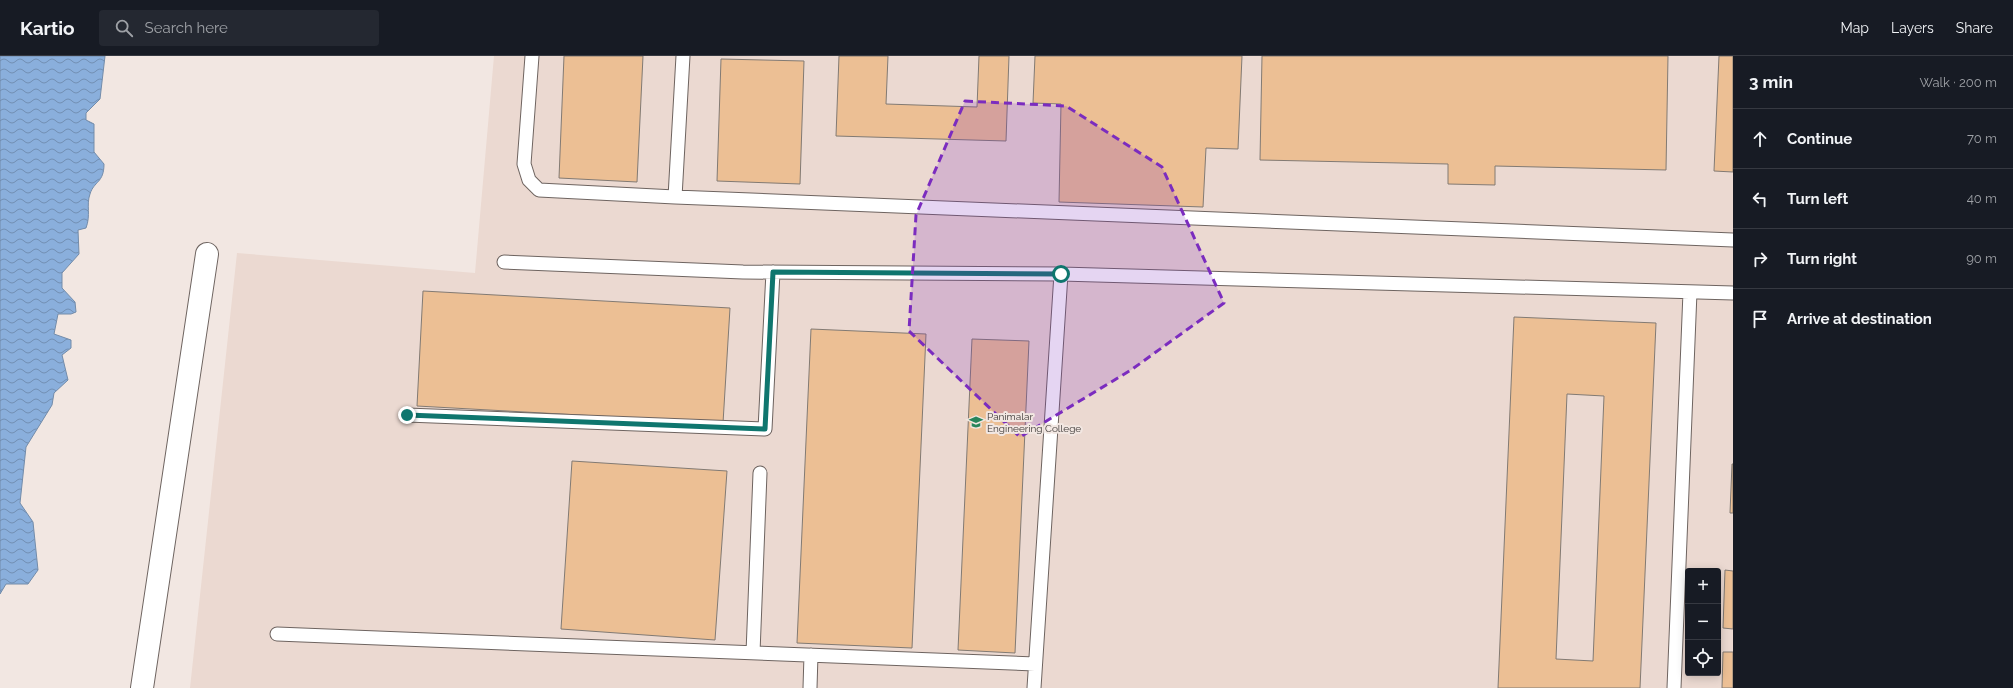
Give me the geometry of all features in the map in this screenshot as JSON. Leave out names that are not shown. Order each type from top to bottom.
[{"type":"street","points":[[142,688],[206,254]]},
{"type":"lane","points":[[532,56],[524,164],[529,180],[539,190],[675,197],[1733,240]]},
{"type":"lane","points":[[675,197],[683,56]]},
{"type":"lane","points":[[504,262],[773,272],[1061,274],[1733,293]]},
{"type":"lane","points":[[407,415],[765,429],[773,272]]},
{"type":"lane","points":[[1034,688],[1061,274]]},
{"type":"lane","points":[[1674,688],[1690,292]]},
{"type":"lane","points":[[753,653],[760,472]]},
{"type":"lane","points":[[277,634],[1035,664]]},
{"type":"lane","points":[[810,688],[811,656]]},
{"type":"highlighted area","points":[[965,101],[1066,106],[1162,167],[1224,303],[1131,370],[1020,437],[909,331],[916,215]]},
{"type":"shaded area","name":"Panimalar Engineering College","points":[[494,56],[1733,56],[1733,688],[190,688],[237,253],[475,273]]},
{"type":"water","points":[[0,56],[105,56],[100,99],[86,113],[86,120],[94,124],[94,152],[104,164],[104,170],[101,178],[94,186],[90,194],[86,228],[78,230],[79,254],[62,273],[62,288],[75,302],[76,312],[71,314],[58,314],[54,334],[71,340],[71,348],[62,355],[68,380],[54,393],[52,405],[26,447],[20,503],[33,522],[38,570],[28,584],[6,584],[0,594]]},
{"type":"building","points":[[564,56],[643,56],[637,182],[559,178]]},
{"type":"building","points":[[839,56],[888,56],[886,104],[977,107],[979,56],[1009,56],[1006,141],[836,136]]},
{"type":"building","points":[[1035,56],[1242,56],[1238,149],[1206,148],[1203,207],[1059,202],[1061,104],[1033,103]]},
{"type":"building","points":[[1262,56],[1668,56],[1666,170],[1495,166],[1495,185],[1448,184],[1448,164],[1260,160]]},
{"type":"building","points":[[1719,56],[1733,56],[1733,172],[1714,171]]},
{"type":"building","points":[[721,59],[804,61],[800,184],[717,181]]},
{"type":"building","points":[[423,291],[730,308],[723,423],[417,406]]},
{"type":"building","points":[[1514,317],[1656,323],[1640,688],[1498,688]],"holes":[[[1567,394],[1604,396],[1593,661],[1556,659]]]},
{"type":"building","points":[[811,329],[926,334],[912,648],[797,643]]},
{"type":"building","points":[[972,339],[1029,341],[1015,653],[958,650]]},
{"type":"building","points":[[572,461],[727,471],[715,640],[561,629]]},
{"type":"building","points":[[1732,464],[1733,513],[1730,513]]},
{"type":"building","points":[[1725,570],[1733,571],[1733,629],[1723,628]]},
{"type":"building","points":[[1723,652],[1733,652],[1733,688],[1722,688]]},
{"type":"place","name":"Panimalar Engineering College","points":[[976,422]]},
{"type":"route","points":[[407,415],[765,429],[773,272],[1061,274]]}]
